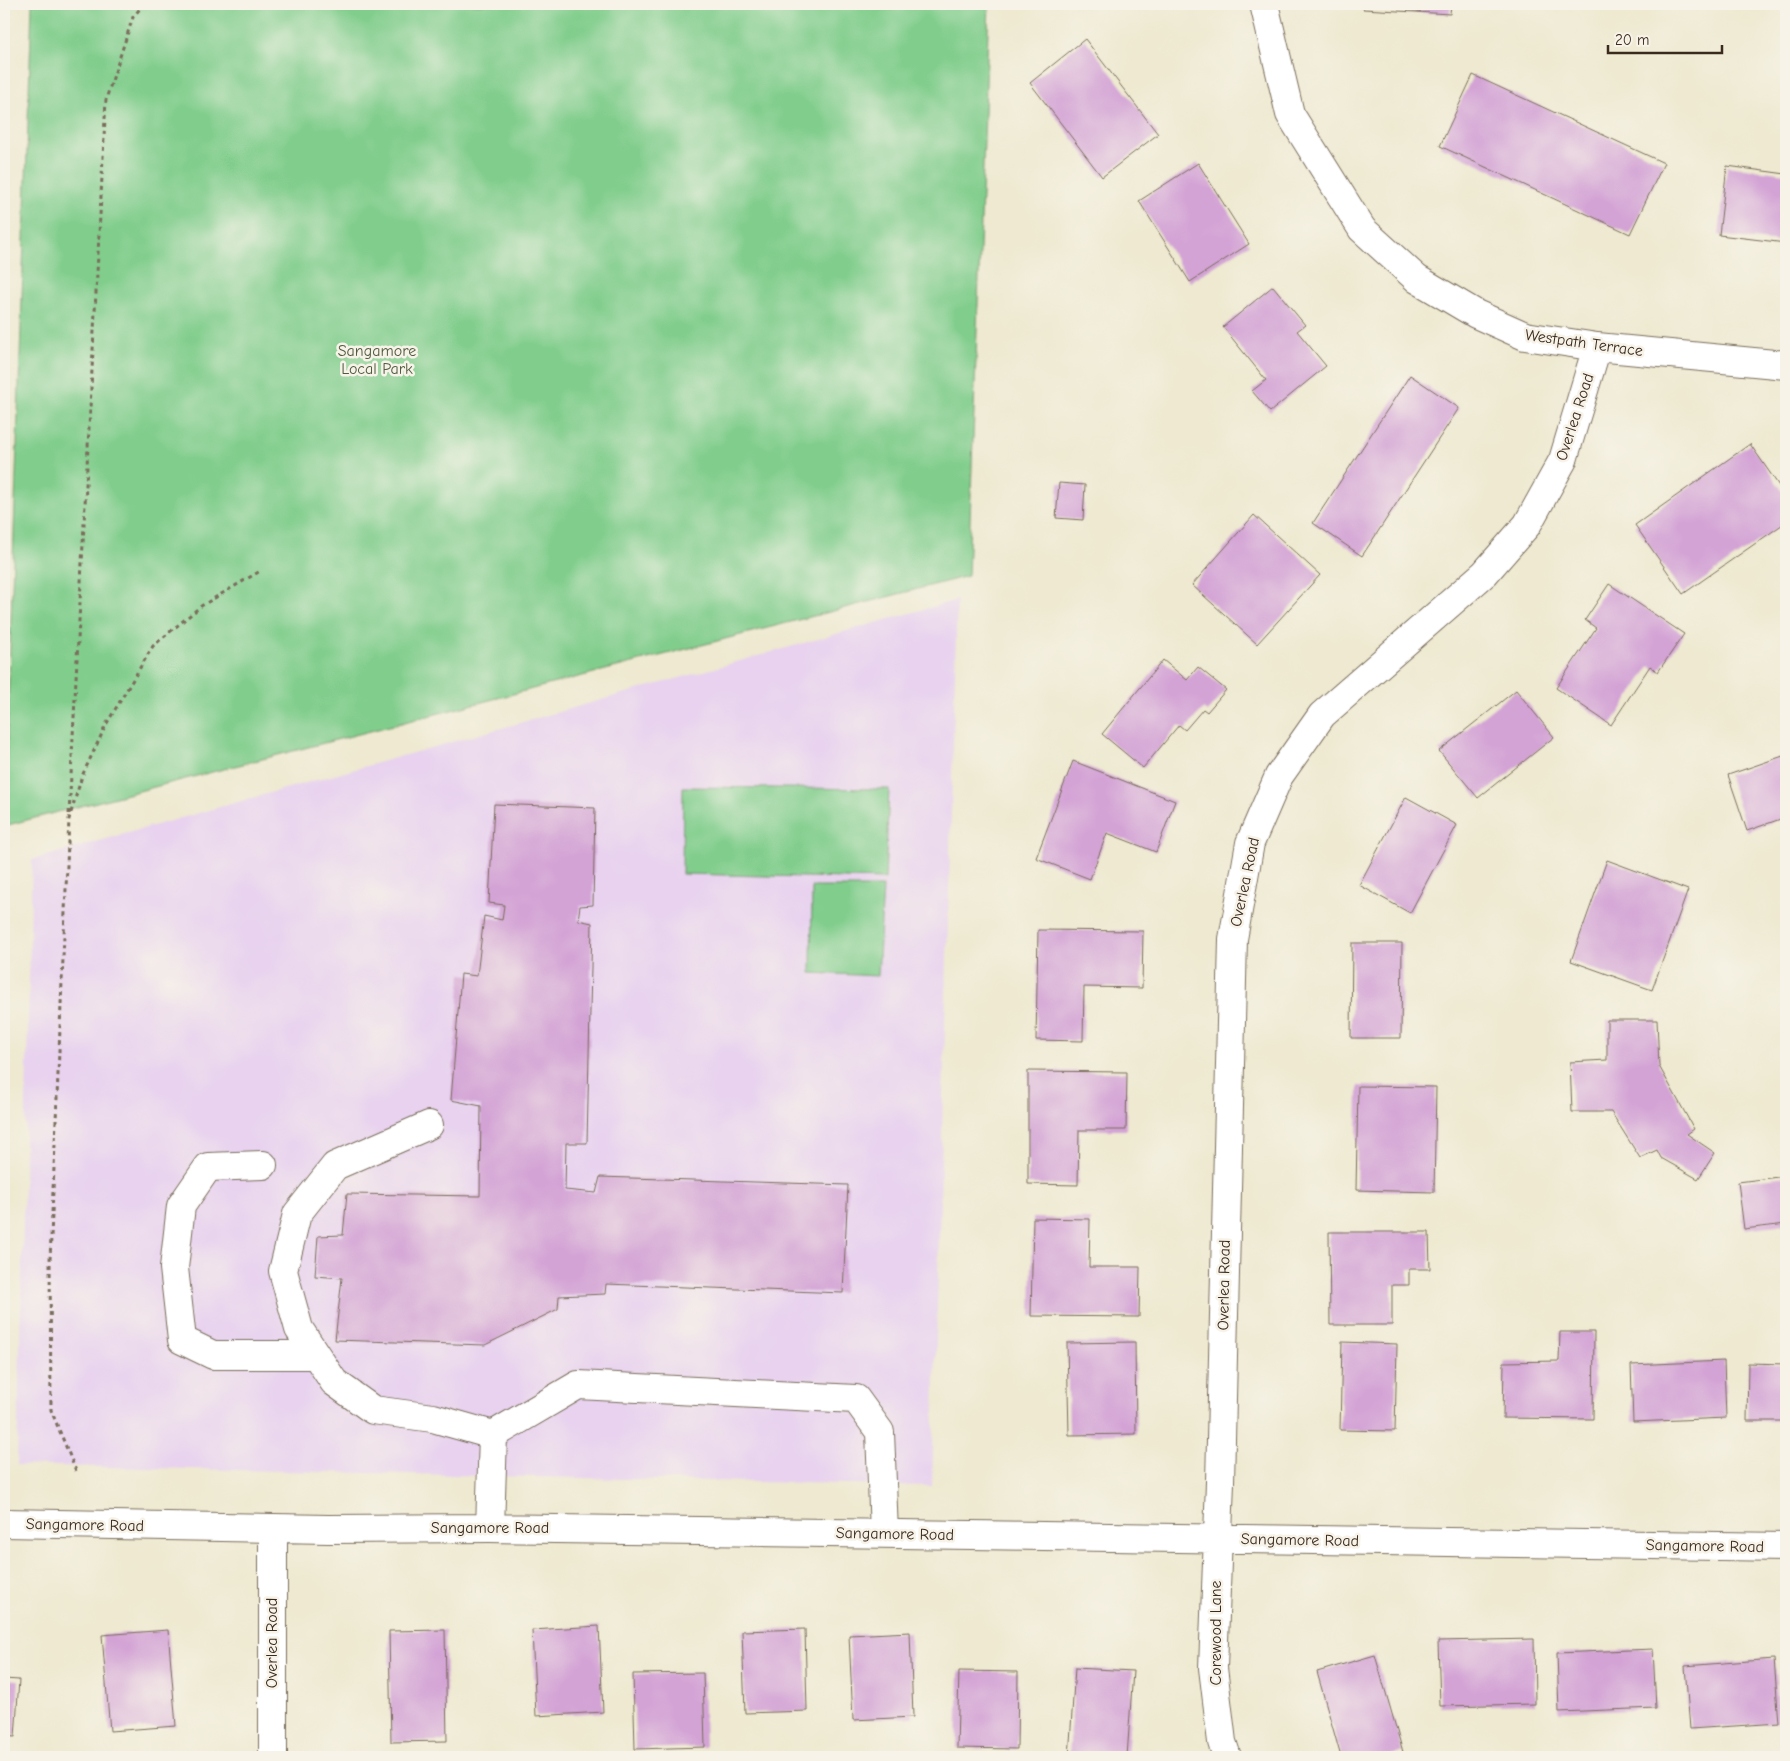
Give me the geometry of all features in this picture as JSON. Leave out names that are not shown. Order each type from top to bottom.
[{"type":"street","name":"Westpath Terrace","points":[[1264,4],[1290,114],[1362,228],[1417,279],[1476,314],[1525,336],[1597,348],[1786,365]]},
{"type":"street","name":"Overlea Road","points":[[1218,1538],[1233,938],[1250,843],[1280,776],[1322,715],[1485,573],[1527,525],[1563,460],[1597,348]]},
{"type":"street","points":[[428,1125],[335,1166],[298,1214],[283,1271],[299,1329],[334,1382],[372,1410],[433,1418],[493,1435],[578,1385],[856,1399],[880,1432],[884,1533]]},
{"type":"street","points":[[263,1165],[208,1167],[181,1206],[174,1268],[182,1340],[213,1355],[316,1355]]},
{"type":"street","points":[[490,1528],[493,1435]]},
{"type":"street","name":"Sangamore Road","points":[[4,1524],[884,1533],[1786,1547]]},
{"type":"street","name":"Overlea Road","points":[[272,1528],[273,1757]]},
{"type":"street","name":"Corewood Lane","points":[[1218,1538],[1213,1668],[1222,1742],[1227,1757]]},
{"type":"path","points":[[76,1471],[51,1410],[50,1260],[69,820],[106,99],[133,17],[144,4]]},
{"type":"path","points":[[69,820],[82,776],[107,723],[153,646],[201,606],[262,570]]},
{"type":"shaded area","points":[[957,600],[932,1486],[17,1465],[32,860]]},
{"type":"green space","name":"Sangamore Local Park","points":[[32,4],[989,4],[968,576],[4,826]]},
{"type":"green space","points":[[683,787],[889,789],[885,879],[682,874]]},
{"type":"green space","points":[[812,887],[883,887],[878,976],[811,973]]},
{"type":"building","points":[[1363,4],[1451,4],[1450,14],[1363,9]]},
{"type":"building","points":[[1085,39],[1158,134],[1102,177],[1030,83]]},
{"type":"building","points":[[1473,75],[1664,163],[1630,234],[1440,146]]},
{"type":"building","points":[[1198,163],[1249,244],[1190,282],[1139,201]]},
{"type":"building","points":[[1727,166],[1786,174],[1786,243],[1719,235]]},
{"type":"building","points":[[1273,286],[1305,325],[1297,331],[1326,366],[1270,412],[1252,391],[1266,380],[1223,327]]},
{"type":"building","points":[[1410,375],[1459,408],[1362,556],[1313,523]]},
{"type":"building","points":[[1750,444],[1786,496],[1786,522],[1683,594],[1635,525]]},
{"type":"building","points":[[1059,483],[1085,485],[1083,520],[1056,518]]},
{"type":"building","points":[[1254,515],[1320,575],[1257,644],[1192,585]]},
{"type":"building","points":[[1609,584],[1684,634],[1658,672],[1650,666],[1611,725],[1556,688],[1596,628],[1585,620]]},
{"type":"building","points":[[1163,660],[1187,680],[1198,667],[1226,690],[1207,712],[1203,709],[1185,730],[1179,725],[1143,768],[1102,734]]},
{"type":"building","points":[[1516,690],[1554,737],[1478,798],[1439,751]]},
{"type":"building","points":[[1786,755],[1786,817],[1747,831],[1728,775]]},
{"type":"building","points":[[1073,761],[1175,801],[1156,852],[1107,833],[1090,879],[1036,858]]},
{"type":"building","points":[[1406,797],[1457,825],[1410,913],[1359,885]]},
{"type":"building","points":[[494,804],[595,808],[593,905],[580,906],[578,920],[592,923],[587,1143],[566,1143],[565,1190],[596,1193],[600,1177],[848,1185],[843,1293],[606,1284],[605,1294],[559,1296],[558,1309],[485,1345],[335,1340],[342,1278],[315,1276],[318,1236],[343,1235],[347,1194],[480,1196],[481,1106],[451,1100],[461,974],[477,976],[484,916],[502,920],[504,905],[489,903]]},
{"type":"building","points":[[1607,860],[1688,890],[1652,990],[1571,961]]},
{"type":"building","points":[[1038,930],[1143,931],[1142,988],[1084,987],[1083,1041],[1036,1040]]},
{"type":"building","points":[[1352,943],[1402,943],[1401,1038],[1351,1038]]},
{"type":"building","points":[[1607,1020],[1657,1020],[1659,1066],[1694,1129],[1687,1134],[1715,1153],[1698,1179],[1661,1158],[1657,1150],[1640,1158],[1611,1112],[1572,1112],[1570,1062],[1607,1060]]},
{"type":"building","points":[[1028,1071],[1127,1072],[1126,1130],[1079,1130],[1078,1185],[1028,1184]]},
{"type":"building","points":[[1358,1086],[1436,1087],[1434,1192],[1356,1190]]},
{"type":"building","points":[[1786,1176],[1786,1224],[1744,1229],[1738,1182]]},
{"type":"building","points":[[1033,1218],[1090,1219],[1089,1267],[1140,1267],[1139,1317],[1031,1316]]},
{"type":"building","points":[[1329,1232],[1429,1232],[1430,1269],[1409,1269],[1409,1285],[1392,1285],[1392,1325],[1330,1325]]},
{"type":"building","points":[[1560,1332],[1594,1332],[1593,1419],[1503,1418],[1504,1362],[1559,1361]]},
{"type":"building","points":[[1135,1342],[1136,1434],[1069,1435],[1067,1343]]},
{"type":"building","points":[[1342,1342],[1397,1344],[1395,1431],[1340,1430]]},
{"type":"building","points":[[1724,1361],[1726,1418],[1633,1422],[1631,1365]]},
{"type":"building","points":[[1748,1363],[1786,1364],[1786,1421],[1747,1421]]},
{"type":"building","points":[[599,1626],[603,1712],[536,1716],[532,1630]]},
{"type":"building","points":[[805,1629],[807,1711],[745,1713],[742,1631]]},
{"type":"building","points":[[168,1630],[176,1726],[110,1731],[102,1635]]},
{"type":"building","points":[[445,1630],[447,1741],[391,1742],[389,1631]]},
{"type":"building","points":[[910,1632],[913,1717],[853,1720],[849,1635]]},
{"type":"building","points":[[1534,1639],[1535,1704],[1440,1706],[1438,1641]]},
{"type":"building","points":[[1653,1649],[1656,1708],[1559,1712],[1557,1653]]},
{"type":"building","points":[[1375,1655],[1403,1752],[1386,1757],[1341,1757],[1317,1672]]},
{"type":"building","points":[[1774,1659],[1779,1723],[1690,1729],[1685,1666]]},
{"type":"building","points":[[1075,1668],[1133,1671],[1127,1757],[1069,1757]]},
{"type":"building","points":[[959,1671],[1018,1672],[1017,1749],[957,1748]]},
{"type":"building","points":[[703,1673],[705,1747],[635,1749],[633,1674]]},
{"type":"building","points":[[4,1679],[19,1680],[15,1737],[4,1736]]}]
